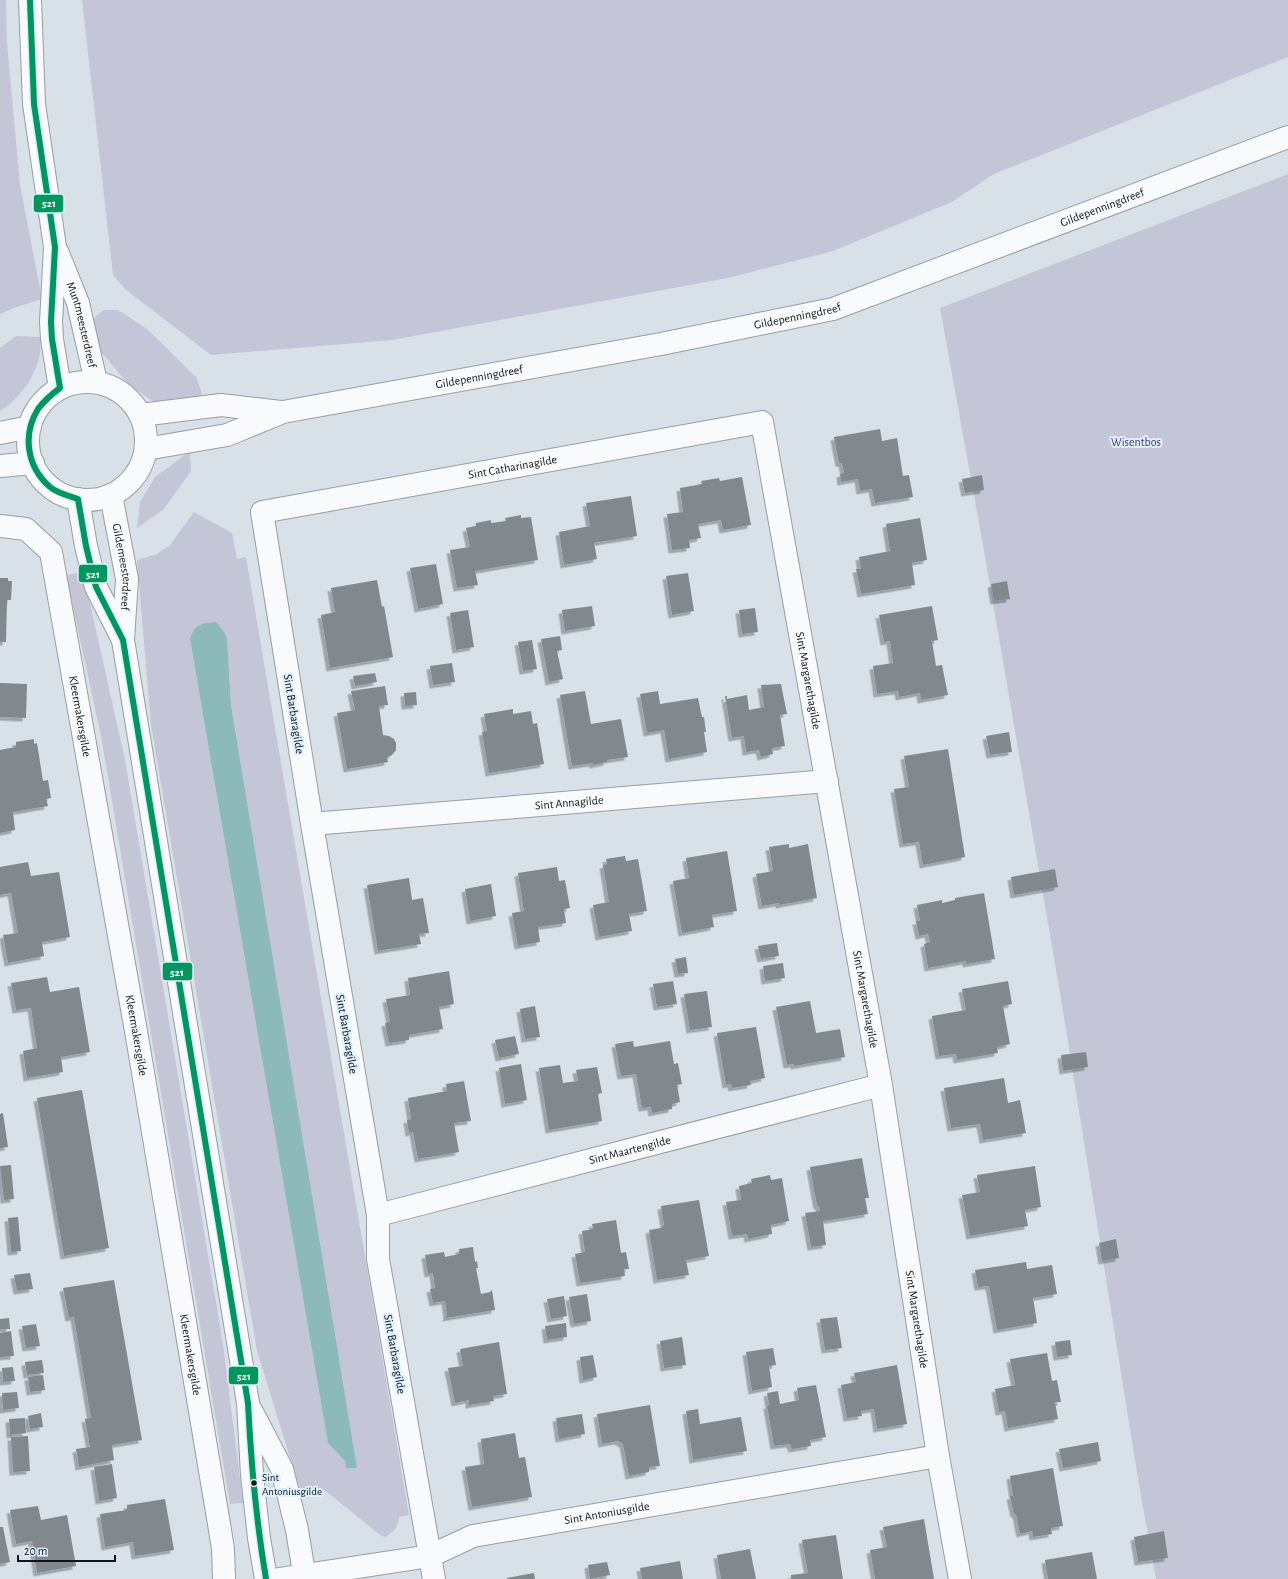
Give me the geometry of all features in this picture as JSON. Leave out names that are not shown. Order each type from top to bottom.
[{"type":"street","name":"Muntmeesterdreef","points":[[30,0],[34,104],[55,247],[51,322],[52,339],[60,388]]},
{"type":"street","name":"Gildepenningdreef","points":[[146,449],[227,435],[283,412],[661,344],[833,309],[1288,137]]},
{"type":"street","name":"Muntmeesterdreef","points":[[55,247],[78,303],[96,382]]},
{"type":"street","points":[[78,382],[96,382],[118,390],[135,405],[141,415],[146,432],[146,449],[142,463],[134,476],[124,487],[111,495],[95,499],[78,499],[64,495],[51,487],[40,476],[29,451],[30,427],[40,404],[49,395],[60,388],[78,382]]},
{"type":"street","name":"Gildepenningdreef","points":[[141,415],[221,405],[283,412]]},
{"type":"street","name":"Sint Catharinagilde","points":[[262,512],[762,422]]},
{"type":"street","name":"Sint Margarethagilde","points":[[762,422],[881,1085],[938,1456],[960,1579]]},
{"type":"street","points":[[0,433],[30,427]]},
{"type":"street","points":[[0,466],[33,463]]},
{"type":"street","name":"Gildemeesterdreef","points":[[111,495],[127,579],[123,640],[248,1403],[252,1475],[259,1538],[266,1579]]},
{"type":"street","name":"Gildemeesterdreef","points":[[78,499],[86,546],[96,587],[123,640]]},
{"type":"street","name":"Sint Barbaragilde","points":[[262,512],[312,824],[378,1214],[378,1259],[434,1579]]},
{"type":"street","name":"Kleermakersgilde","points":[[0,526],[26,529],[51,552],[137,1037],[219,1524],[223,1549],[224,1579]]},
{"type":"street","name":"Sint Annagilde","points":[[312,824],[826,781]]},
{"type":"street","name":"Sint Maartengilde","points":[[378,1214],[881,1085]]},
{"type":"street","name":"Gildemeesterdreef","points":[[248,1403],[282,1469],[297,1530],[305,1577]]},
{"type":"street","name":"Sint Antoniusgilde","points":[[279,1579],[305,1577],[430,1556],[473,1536],[938,1456]]},
{"type":"green space","points":[[0,0],[6,0],[7,43],[20,185],[42,299],[0,314]]},
{"type":"green space","points":[[82,0],[1288,0],[1288,57],[994,174],[952,202],[833,251],[728,278],[392,340],[211,355],[126,290],[113,275]]},
{"type":"green space","name":"Wisentbos","points":[[1288,174],[1288,1579],[1156,1579],[1139,1485],[1062,1005],[983,545],[940,308]]},
{"type":"green space","points":[[104,310],[118,310],[147,329],[196,377],[202,393],[194,407],[176,407],[154,402],[128,384],[97,347],[89,327],[96,316]]},
{"type":"green space","points":[[16,336],[40,337],[40,353],[35,370],[26,386],[14,400],[0,411],[0,348]]},
{"type":"green space","points":[[190,451],[191,471],[164,509],[137,528],[140,502],[155,477]]},
{"type":"green space","points":[[194,512],[232,533],[237,559],[246,557],[409,1515],[399,1517],[398,1524],[395,1529],[385,1537],[380,1535],[327,1492],[314,1489],[300,1490],[257,1351],[151,725],[137,560],[157,554],[170,545]],"holes":[[[192,633],[227,638],[231,705],[356,1468],[346,1468],[345,1461],[328,1442],[190,639]]]},
{"type":"green space","points":[[83,572],[125,760],[223,1344],[243,1503],[230,1504],[101,736],[66,575]]},
{"type":"shaded area","points":[[216,622],[227,638],[231,705],[357,1468],[346,1468],[345,1461],[328,1443],[190,639],[194,630],[200,625]]},
{"type":"building","points":[[880,429],[882,441],[897,438],[903,476],[909,475],[913,497],[875,503],[872,489],[860,491],[858,479],[841,482],[840,474],[844,473],[842,463],[839,463],[834,437]]},
{"type":"building","points":[[982,475],[984,490],[965,493],[962,479]]},
{"type":"building","points":[[742,477],[751,525],[723,530],[721,520],[698,524],[701,538],[689,540],[690,548],[672,550],[667,514],[683,512],[680,488],[702,484],[701,481],[719,478],[720,481]]},
{"type":"building","points":[[631,496],[637,536],[594,543],[597,559],[564,565],[559,532],[590,526],[586,503]]},
{"type":"building","points":[[521,515],[521,518],[531,517],[538,560],[475,571],[478,585],[457,588],[450,550],[470,547],[466,528],[476,526],[476,523],[491,520],[491,523],[506,521],[505,518]]},
{"type":"building","points":[[920,518],[927,560],[912,563],[915,585],[861,594],[856,569],[861,569],[859,557],[890,551],[886,524]]},
{"type":"building","points":[[436,564],[443,604],[418,609],[410,568]]},
{"type":"building","points":[[688,573],[694,611],[672,615],[666,576]]},
{"type":"building","points":[[0,578],[8,578],[8,581],[12,581],[11,600],[7,600],[6,642],[0,642]]},
{"type":"building","points":[[377,580],[382,607],[384,606],[393,657],[330,668],[321,615],[335,612],[331,588]]},
{"type":"building","points":[[1007,581],[1010,599],[994,601],[991,584]]},
{"type":"building","points":[[592,606],[595,626],[565,631],[562,610]]},
{"type":"building","points":[[932,606],[938,640],[932,641],[936,666],[942,665],[948,695],[921,700],[920,693],[899,697],[898,691],[877,694],[873,666],[893,663],[890,641],[884,642],[879,615]]},
{"type":"building","points":[[755,608],[758,632],[742,634],[739,610]]},
{"type":"building","points":[[468,610],[474,647],[456,650],[450,613]]},
{"type":"building","points":[[560,636],[562,650],[557,651],[563,679],[549,682],[541,639]]},
{"type":"building","points":[[532,640],[537,669],[523,671],[518,642]]},
{"type":"building","points":[[452,663],[455,682],[433,685],[430,666]]},
{"type":"building","points":[[375,673],[377,682],[355,686],[353,676]]},
{"type":"building","points":[[0,683],[27,684],[26,718],[0,717]]},
{"type":"building","points":[[781,684],[787,714],[780,715],[785,746],[772,748],[773,754],[761,757],[759,750],[746,752],[744,736],[732,738],[725,696],[727,696],[727,699],[747,695],[749,710],[764,707],[761,685]]},
{"type":"building","points":[[385,686],[388,705],[379,706],[383,735],[394,739],[396,743],[396,750],[392,755],[387,757],[388,762],[347,769],[337,713],[355,710],[351,691]]},
{"type":"building","points":[[585,691],[591,724],[621,719],[628,757],[607,760],[607,762],[593,765],[593,763],[572,766],[560,695]]},
{"type":"building","points":[[658,691],[660,704],[698,698],[702,717],[704,717],[706,732],[704,732],[707,752],[669,759],[664,730],[647,733],[640,694]]},
{"type":"building","points":[[416,692],[417,705],[405,706],[404,693]]},
{"type":"building","points":[[513,709],[513,714],[531,711],[533,724],[537,723],[544,764],[489,773],[482,732],[487,731],[484,714]]},
{"type":"building","points":[[1009,732],[1012,752],[990,755],[986,736]]},
{"type":"building","points":[[34,739],[34,744],[37,743],[43,781],[48,780],[51,798],[46,799],[48,806],[13,812],[15,830],[0,833],[0,750],[16,747],[16,742]]},
{"type":"building","points":[[948,749],[965,857],[923,865],[919,842],[903,844],[894,789],[909,787],[904,756]]},
{"type":"building","points":[[789,844],[789,848],[808,844],[817,898],[779,905],[779,903],[762,906],[756,874],[773,871],[769,847]]},
{"type":"building","points":[[727,851],[737,911],[712,915],[714,927],[682,933],[673,881],[689,878],[686,858]]},
{"type":"building","points":[[625,856],[626,861],[638,859],[647,911],[629,914],[632,931],[599,937],[593,905],[609,902],[603,865],[607,864],[606,859]]},
{"type":"building","points":[[28,862],[31,876],[59,872],[70,937],[42,942],[44,956],[8,963],[3,935],[18,933],[11,893],[0,895],[0,867]]},
{"type":"building","points":[[557,867],[559,881],[565,880],[570,908],[564,909],[566,923],[538,927],[540,942],[518,946],[512,913],[524,911],[518,873]]},
{"type":"building","points":[[1055,869],[1058,887],[1014,895],[1011,877]]},
{"type":"building","points":[[409,878],[412,900],[423,898],[429,933],[419,934],[421,944],[378,951],[367,885]]},
{"type":"building","points":[[491,884],[496,916],[470,921],[465,889]]},
{"type":"building","points":[[984,893],[995,959],[966,964],[966,961],[928,968],[924,944],[930,942],[928,934],[919,936],[916,921],[920,921],[917,905],[942,900],[942,903],[955,900],[955,898]]},
{"type":"building","points":[[777,943],[779,956],[761,959],[758,946]]},
{"type":"building","points":[[686,957],[688,973],[678,974],[675,959]]},
{"type":"building","points":[[783,963],[785,978],[765,981],[763,966]]},
{"type":"building","points":[[449,971],[454,1004],[439,1007],[443,1029],[409,1035],[409,1040],[389,1043],[385,1023],[390,1022],[386,999],[410,995],[408,978]]},
{"type":"building","points":[[47,977],[50,992],[79,987],[90,1052],[61,1057],[63,1072],[27,1078],[23,1051],[37,1048],[31,1008],[16,1010],[11,983]]},
{"type":"building","points":[[673,981],[677,1004],[657,1007],[653,984]]},
{"type":"building","points":[[1008,981],[1012,1004],[1003,1006],[1010,1044],[997,1047],[998,1053],[957,1060],[956,1054],[939,1056],[932,1016],[966,1010],[962,989]]},
{"type":"building","points":[[707,991],[712,1027],[690,1030],[684,994]]},
{"type":"building","points":[[810,1001],[816,1033],[840,1029],[845,1057],[794,1066],[794,1064],[787,1065],[776,1007]]},
{"type":"building","points":[[535,1006],[540,1037],[525,1039],[520,1009]]},
{"type":"building","points":[[756,1027],[765,1078],[750,1081],[751,1085],[732,1088],[731,1084],[726,1085],[717,1033]]},
{"type":"building","points":[[515,1036],[519,1054],[499,1058],[495,1040]]},
{"type":"building","points":[[633,1041],[634,1047],[670,1041],[674,1064],[678,1063],[682,1084],[677,1085],[680,1102],[672,1104],[672,1109],[652,1113],[651,1107],[642,1108],[636,1074],[621,1076],[615,1044]]},
{"type":"building","points":[[1086,1052],[1088,1067],[1063,1071],[1061,1055]]},
{"type":"building","points":[[521,1064],[527,1100],[505,1104],[499,1068]]},
{"type":"building","points":[[560,1065],[563,1083],[578,1081],[576,1070],[597,1067],[602,1093],[598,1094],[602,1121],[549,1130],[539,1068]]},
{"type":"building","points":[[1004,1078],[1008,1103],[1020,1100],[1026,1133],[983,1140],[980,1124],[951,1128],[944,1088]]},
{"type":"building","points":[[464,1081],[471,1121],[454,1123],[459,1152],[418,1159],[413,1132],[409,1133],[407,1120],[411,1119],[408,1098],[447,1091],[446,1084]]},
{"type":"building","points":[[82,1090],[109,1248],[64,1256],[37,1098]]},
{"type":"building","points":[[3,1113],[8,1147],[0,1148],[0,1114]]},
{"type":"building","points":[[862,1158],[869,1198],[865,1198],[868,1214],[823,1221],[826,1245],[811,1247],[805,1213],[820,1211],[819,1206],[817,1206],[810,1167]]},
{"type":"building","points":[[11,1165],[14,1199],[4,1200],[0,1166]]},
{"type":"building","points":[[1035,1166],[1041,1207],[1025,1210],[1028,1226],[970,1236],[962,1195],[980,1192],[977,1175]]},
{"type":"building","points":[[770,1175],[771,1180],[782,1178],[789,1221],[771,1225],[772,1234],[748,1239],[747,1234],[732,1236],[726,1202],[741,1200],[739,1186],[752,1183],[751,1179]]},
{"type":"building","points":[[699,1200],[709,1256],[686,1260],[689,1275],[657,1280],[649,1230],[661,1228],[664,1225],[661,1206]]},
{"type":"building","points":[[18,1217],[21,1251],[11,1252],[8,1218]]},
{"type":"building","points":[[616,1220],[621,1253],[626,1252],[629,1269],[624,1269],[625,1276],[580,1283],[575,1254],[585,1252],[582,1231],[593,1229],[592,1224]]},
{"type":"building","points":[[1116,1239],[1119,1258],[1102,1261],[1099,1243]]},
{"type":"building","points":[[473,1247],[475,1262],[477,1261],[478,1268],[476,1268],[481,1294],[492,1290],[495,1310],[446,1318],[445,1301],[433,1303],[430,1289],[435,1288],[433,1273],[428,1274],[425,1255],[444,1252],[445,1257],[459,1254],[459,1249]]},
{"type":"building","points":[[1026,1262],[1027,1269],[1052,1265],[1057,1294],[1033,1298],[1037,1323],[997,1330],[989,1286],[978,1287],[975,1270]]},
{"type":"building","points":[[30,1273],[33,1289],[17,1291],[14,1275]]},
{"type":"building","points":[[114,1280],[142,1440],[112,1445],[114,1460],[79,1467],[76,1449],[90,1447],[85,1419],[91,1418],[74,1317],[69,1318],[63,1288]]},
{"type":"building","points":[[587,1294],[591,1321],[574,1324],[569,1297]]},
{"type":"building","points":[[564,1296],[567,1316],[551,1319],[547,1299]]},
{"type":"building","points":[[837,1317],[842,1348],[825,1350],[820,1319]]},
{"type":"building","points":[[9,1318],[10,1329],[0,1329],[0,1319]]},
{"type":"building","points":[[566,1323],[567,1337],[547,1340],[545,1326]]},
{"type":"building","points":[[36,1324],[40,1346],[26,1348],[22,1326]]},
{"type":"building","points":[[11,1331],[14,1356],[0,1357],[0,1333]]},
{"type":"building","points":[[682,1337],[686,1365],[664,1368],[660,1341]]},
{"type":"building","points":[[1070,1340],[1072,1355],[1057,1357],[1055,1342]]},
{"type":"building","points":[[499,1342],[507,1394],[493,1396],[494,1401],[469,1405],[469,1400],[455,1403],[448,1368],[463,1366],[460,1349]]},
{"type":"building","points":[[773,1348],[776,1365],[769,1366],[772,1387],[752,1391],[746,1352]]},
{"type":"building","points":[[1047,1353],[1052,1381],[1057,1380],[1061,1402],[1055,1402],[1058,1419],[1008,1428],[1005,1411],[999,1412],[995,1389],[1015,1385],[1010,1359]]},
{"type":"building","points":[[593,1355],[597,1377],[583,1380],[580,1357]]},
{"type":"building","points":[[42,1360],[44,1373],[27,1375],[25,1362]]},
{"type":"building","points":[[897,1365],[907,1424],[877,1429],[874,1409],[861,1411],[862,1416],[847,1418],[841,1385],[856,1382],[854,1373]]},
{"type":"building","points":[[13,1367],[15,1381],[3,1382],[2,1368]]},
{"type":"building","points":[[43,1375],[45,1390],[30,1392],[28,1377]]},
{"type":"building","points":[[816,1385],[826,1437],[810,1440],[811,1446],[792,1449],[790,1444],[774,1446],[767,1406],[769,1405],[767,1393],[778,1391],[780,1404],[799,1400],[797,1388]]},
{"type":"building","points":[[17,1392],[19,1408],[3,1410],[2,1393]]},
{"type":"building","points":[[650,1405],[660,1466],[649,1467],[649,1472],[629,1476],[623,1444],[618,1441],[602,1444],[597,1414]]},
{"type":"building","points":[[698,1409],[700,1424],[741,1417],[747,1451],[693,1460],[686,1411]]},
{"type":"building","points":[[41,1413],[43,1427],[30,1429],[28,1416]]},
{"type":"building","points":[[582,1414],[585,1434],[559,1439],[556,1418]]},
{"type":"building","points":[[25,1418],[26,1433],[10,1435],[9,1419]]},
{"type":"building","points":[[515,1433],[519,1458],[525,1457],[532,1497],[472,1507],[465,1467],[484,1464],[481,1439]]},
{"type":"building","points":[[28,1436],[30,1471],[13,1472],[11,1437]]},
{"type":"building","points":[[1098,1442],[1101,1461],[1063,1468],[1059,1449]]},
{"type":"building","points":[[112,1464],[117,1498],[99,1501],[94,1467]]},
{"type":"building","points":[[1053,1468],[1063,1526],[1051,1528],[1052,1534],[1033,1537],[1032,1531],[1020,1534],[1016,1514],[1014,1514],[1010,1496],[1013,1496],[1010,1476]]},
{"type":"building","points":[[165,1499],[174,1550],[135,1556],[133,1542],[105,1547],[100,1514],[127,1510],[127,1505]]},
{"type":"building","points":[[38,1506],[41,1520],[67,1515],[76,1566],[37,1573],[32,1541],[16,1544],[10,1510]]},
{"type":"building","points":[[924,1519],[934,1579],[875,1579],[870,1550],[887,1547],[883,1527]]},
{"type":"building","points":[[0,1527],[3,1527],[10,1562],[0,1564]]},
{"type":"building","points":[[1164,1531],[1168,1558],[1138,1562],[1134,1537]]},
{"type":"building","points":[[836,1535],[843,1579],[791,1579],[791,1575],[808,1573],[802,1540]]},
{"type":"building","points":[[750,1549],[756,1579],[721,1579],[717,1555]]},
{"type":"building","points":[[1092,1552],[1097,1579],[1048,1579],[1045,1560]]},
{"type":"building","points":[[680,1561],[683,1579],[642,1579],[640,1568]]},
{"type":"building","points":[[607,1562],[610,1575],[590,1579],[588,1565]]},
{"type":"building","points":[[534,1573],[535,1579],[507,1579],[507,1578]]},
{"type":"transit line","name":"521","points":[[30,0],[34,104],[55,247],[51,322],[52,339],[60,388],[38,409],[30,429],[29,450],[36,470],[42,479],[50,487],[60,493],[78,499],[86,546],[96,587],[123,640],[248,1403],[254,1491],[266,1579]]},
{"type":"place","name":"Sint Antoniusgilde","points":[[254,1483]]}]
